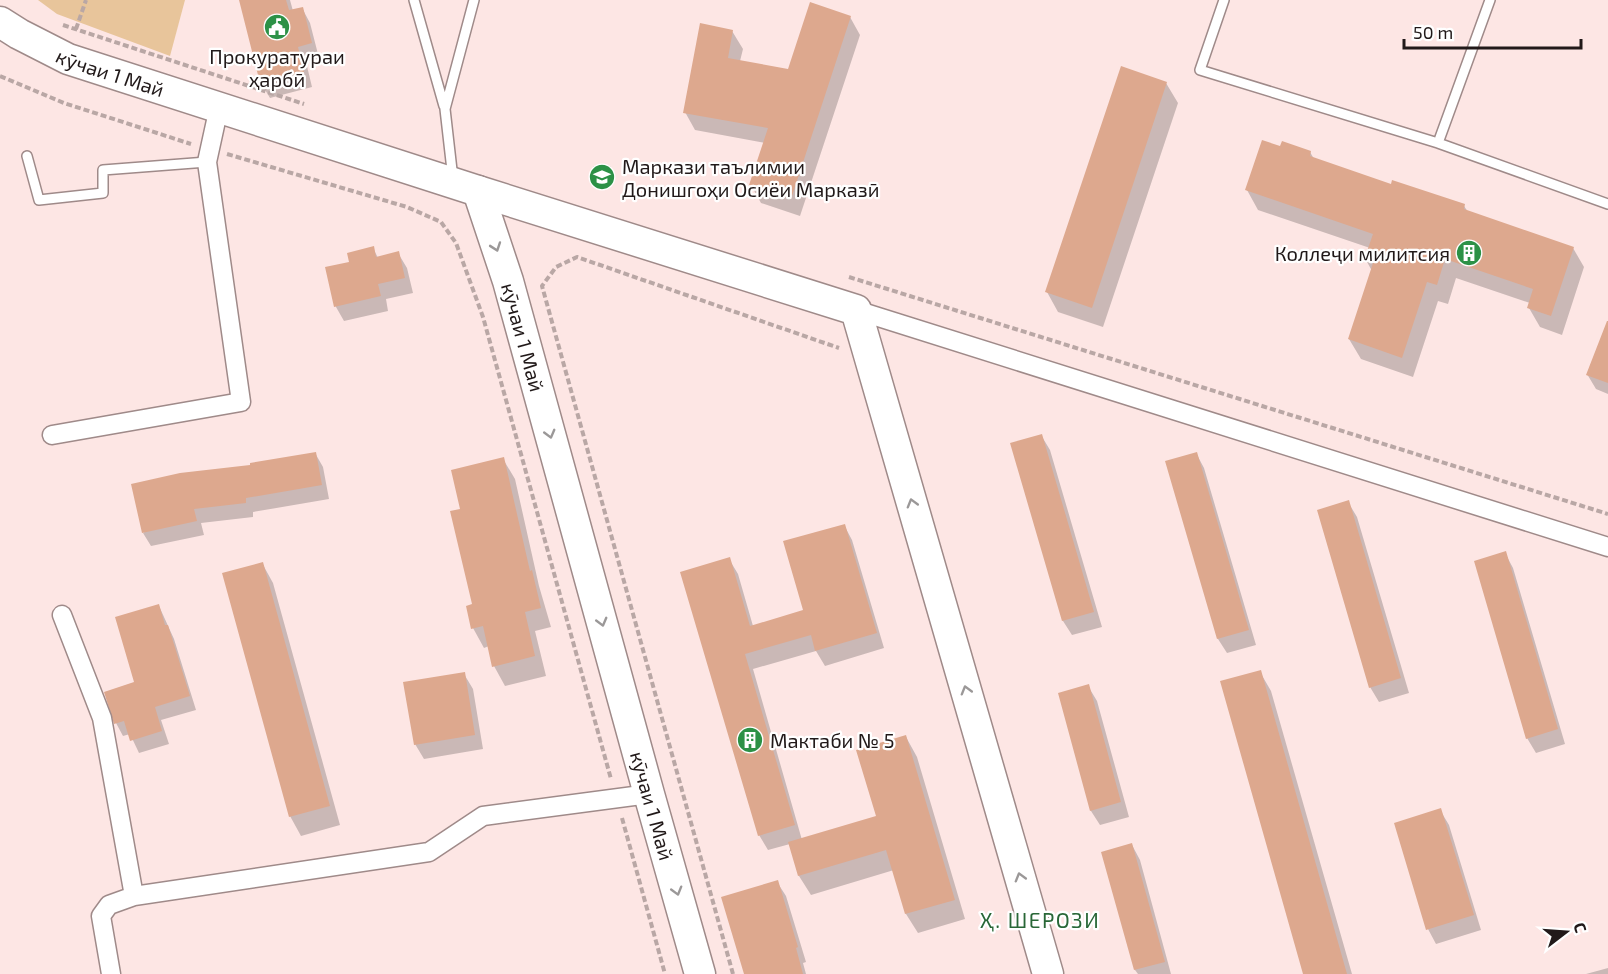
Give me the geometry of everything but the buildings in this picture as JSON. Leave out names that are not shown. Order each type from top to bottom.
[{"type":"main road","name":"кӯчаи 1 Май","points":[[0,22],[68,59],[465,187],[508,281],[700,974]]},
{"type":"main road","points":[[465,187],[856,310],[1048,974]]},
{"type":"street","points":[[52,435],[241,402],[208,155],[219,107]]},
{"type":"street","points":[[856,310],[1608,547]]},
{"type":"street","points":[[62,615],[102,718],[134,896]]},
{"type":"street","points":[[111,974],[101,916],[108,905],[134,896],[429,852],[483,816],[649,794]]},
{"type":"lane","points":[[414,0],[465,187]]},
{"type":"lane","points":[[445,109],[474,0]]},
{"type":"lane","points":[[1224,0],[1200,70],[1438,143],[1608,204]]},
{"type":"lane","points":[[1438,143],[1490,0]]},
{"type":"lane","points":[[27,156],[39,201],[103,193],[103,170],[208,155]]},
{"type":"path","points":[[68,59],[86,0]]},
{"type":"path","points":[[54,20],[315,108]]},
{"type":"path","points":[[0,76],[64,103],[208,155],[407,207],[441,222],[456,243],[483,316],[665,974]]},
{"type":"path","points":[[733,974],[542,286],[556,267],[577,257],[870,359]]},
{"type":"path","points":[[841,275],[1608,514]]},
{"type":"shaded area","points":[[38,0],[185,0],[170,56],[57,14]]},
{"type":"place","name":"Прокуратураи ҳарбӣ","points":[[277,27]]},
{"type":"place","name":"Маркази таълимии Донишгоҳи Осиёи Марказӣ","points":[[602,177]]},
{"type":"place","name":"Коллеҷи милитсия","points":[[1469,253]]},
{"type":"place","name":"Мактаби № 5","points":[[750,740]]},
{"type":"district","name":"Ҳ. ШЕРОЗИ","points":[[1040,919]]}]
